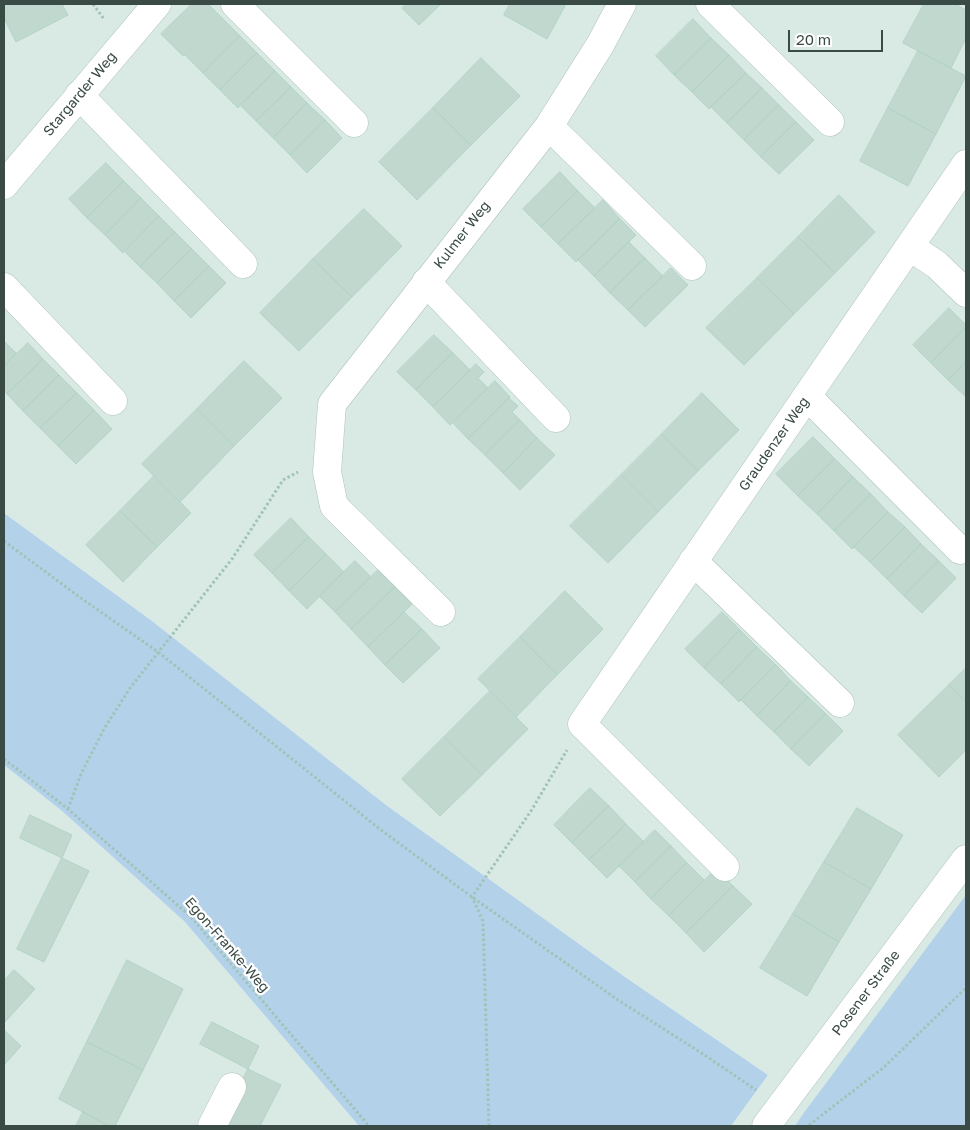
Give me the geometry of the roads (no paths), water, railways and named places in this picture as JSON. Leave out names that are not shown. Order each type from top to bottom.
[{"type":"street","name":"Stargarder Weg","points":[[4,185],[157,4]]},
{"type":"street","points":[[236,4],[354,123]]},
{"type":"street","name":"Kulmer Weg","points":[[440,612],[334,506],[327,472],[332,404],[549,126],[600,45],[622,4]]},
{"type":"street","points":[[710,4],[830,122]]},
{"type":"street","points":[[79,95],[243,264]]},
{"type":"street","points":[[549,126],[692,266]]},
{"type":"street","name":"Graudenzer Weg","points":[[725,866],[582,724],[966,164]]},
{"type":"street","points":[[910,247],[937,265],[966,293]]},
{"type":"street","points":[[426,282],[556,418]]},
{"type":"street","points":[[4,287],[114,401]]},
{"type":"street","points":[[807,396],[960,550]]},
{"type":"street","points":[[693,561],[840,703]]},
{"type":"street","name":"Posener Straße","points":[[774,1117],[966,859]]},
{"type":"street","points":[[212,1126],[232,1087]]}]
